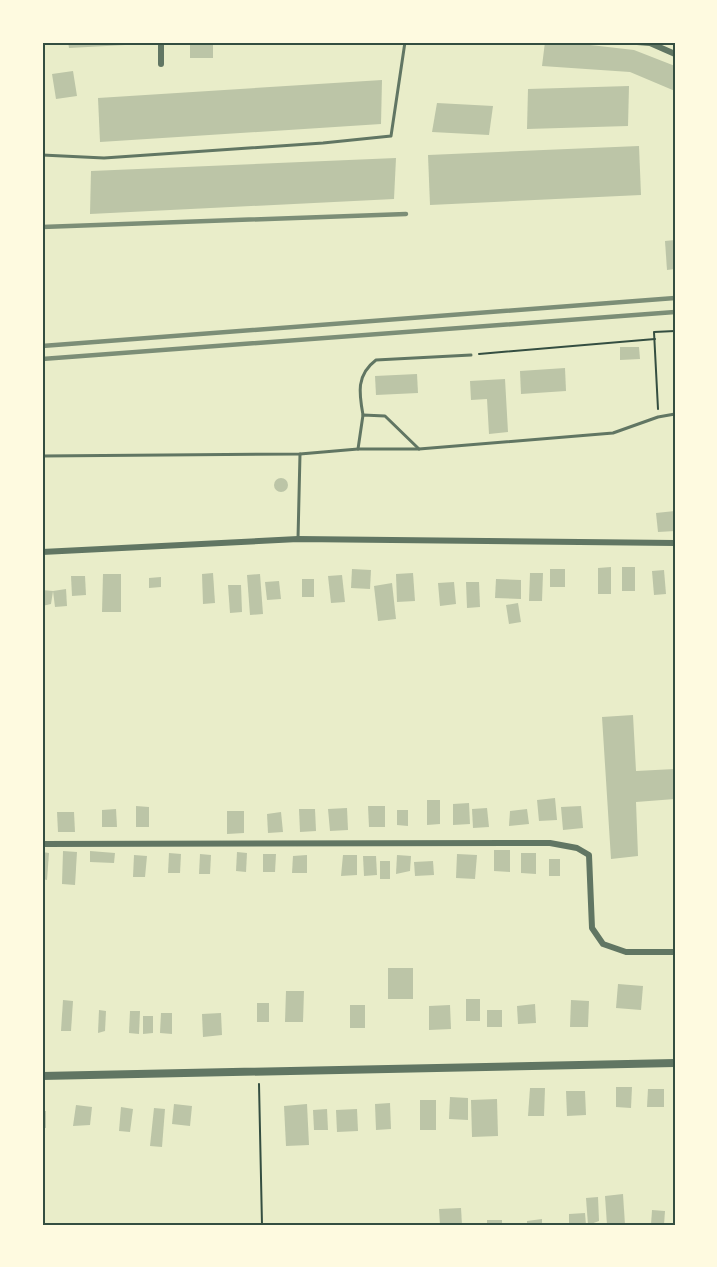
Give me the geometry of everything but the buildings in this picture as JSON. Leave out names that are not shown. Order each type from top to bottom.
[{"type":"street","points":[[161,42],[161,64]]},
{"type":"street","points":[[638,42],[675,54]]},
{"type":"street","points":[[42,552],[298,539],[675,543]]},
{"type":"street","points":[[42,844],[550,843],[577,848],[589,855],[592,928],[603,944],[626,952],[675,952]]},
{"type":"street","points":[[42,1076],[675,1064]]},
{"type":"lane","points":[[42,155],[104,158],[323,144],[391,136],[405,42]]},
{"type":"lane","points":[[358,449],[363,415],[359,383],[368,366],[375,360],[471,355]]},
{"type":"lane","points":[[42,456],[300,454],[358,449],[419,449],[613,433],[658,417],[675,414]]},
{"type":"lane","points":[[363,415],[385,416],[419,449]]},
{"type":"lane","points":[[298,539],[300,454]]},
{"type":"path","points":[[658,417],[654,332],[675,330]]},
{"type":"path","points":[[471,355],[655,339]]},
{"type":"path","points":[[634,342],[634,347]]},
{"type":"path","points":[[259,1072],[262,1225]]},
{"type":"railway","points":[[42,227],[406,214]]},
{"type":"railway","points":[[42,346],[675,298]]},
{"type":"railway","points":[[42,359],[675,312]]}]
